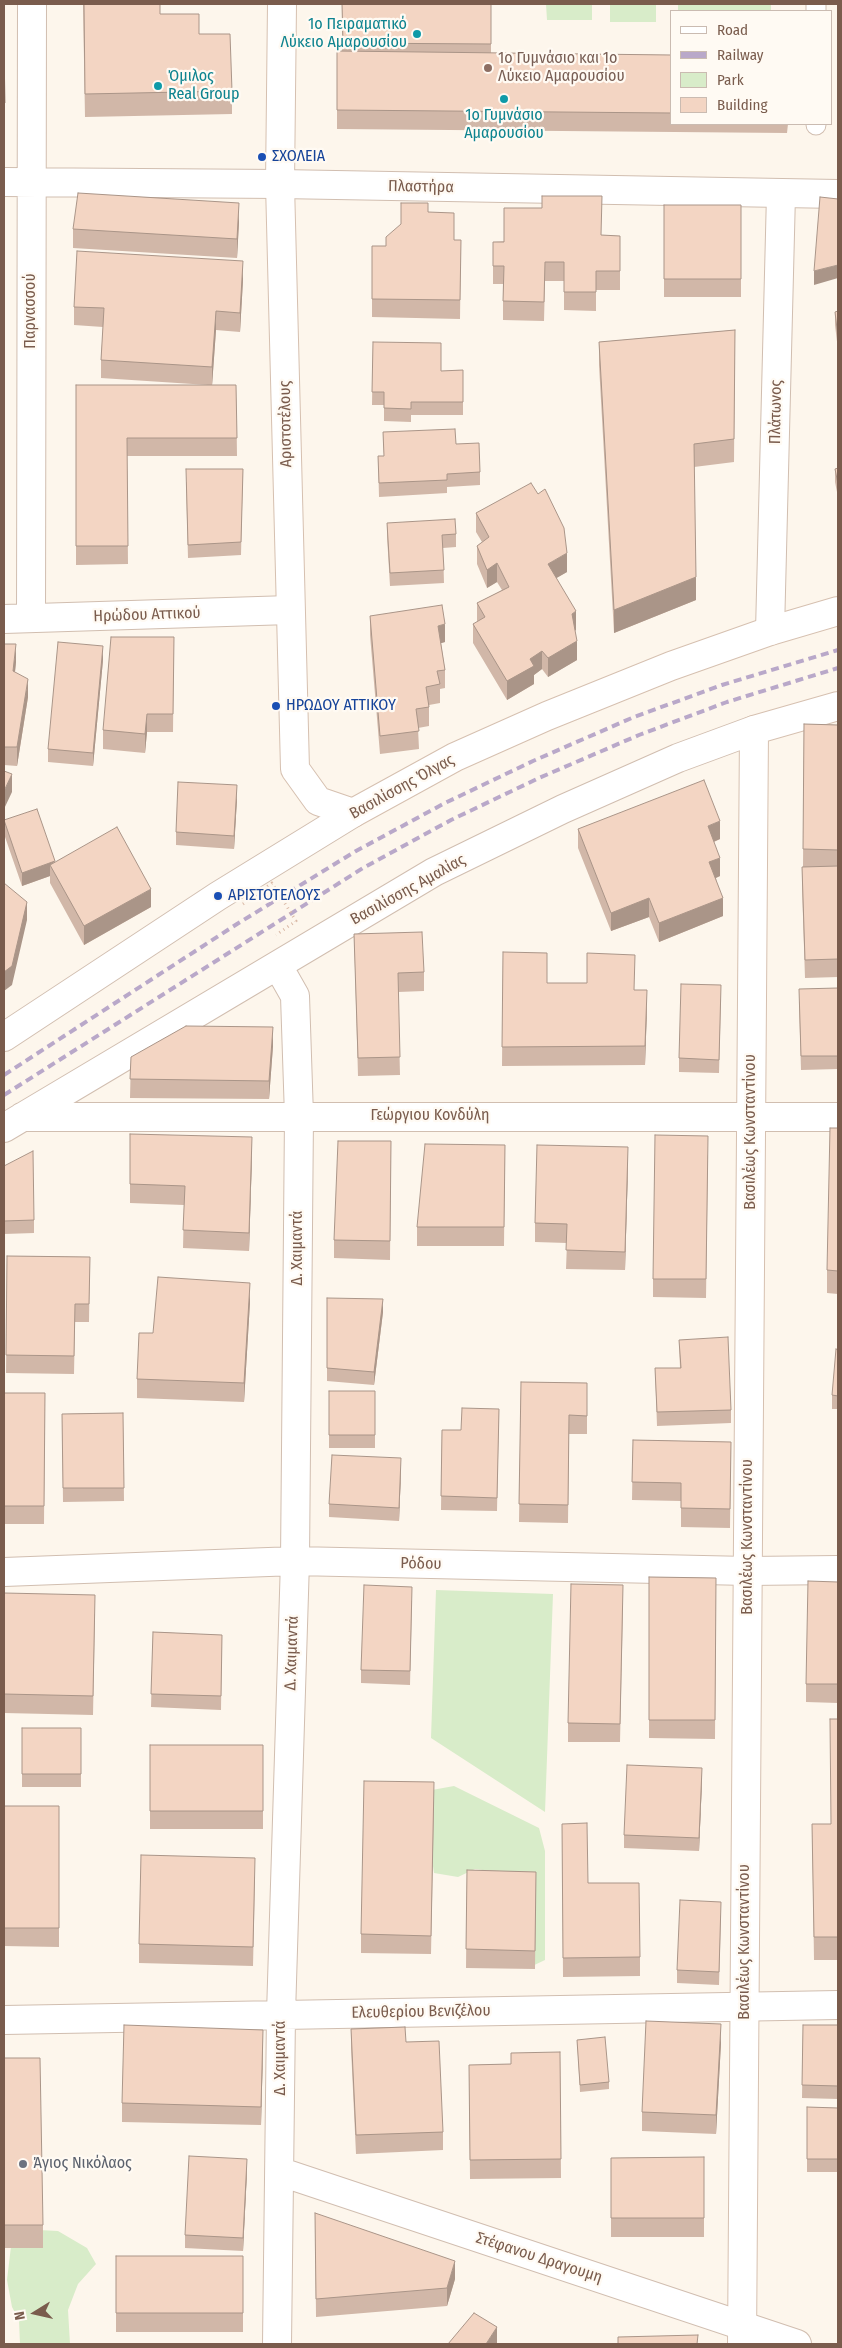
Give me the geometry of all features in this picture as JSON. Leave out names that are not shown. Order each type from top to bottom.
[{"type":"street","name":"Παρνασσού","points":[[31,618],[30,182],[32,4]]},
{"type":"street","name":"Αριστοτέλους","points":[[282,4],[280,184],[295,769],[318,801],[353,813]]},
{"type":"street","name":"Πλαστήρα","points":[[4,182],[280,184],[838,194]]},
{"type":"street","name":"Πλάτωνος","points":[[770,631],[781,194]]},
{"type":"street","name":"Ηρώδου Αττικού","points":[[4,619],[290,610]]},
{"type":"street","name":"Βασιλίσσης Όλγας","points":[[4,1037],[218,896],[353,813],[455,757],[547,716],[670,666],[770,631],[838,611]]},
{"type":"street","name":"Βασιλίσσης Αμαλίας","points":[[12,1122],[434,872],[563,810],[678,758],[754,730],[838,706]]},
{"type":"street","name":"Βασιλέως Κωνσταντίνου","points":[[742,2335],[754,730]]},
{"type":"street","name":"Δ. Χαιμαντά","points":[[277,2344],[281,2014],[295,1561],[299,1116],[295,996],[278,966]]},
{"type":"street","name":"Γεώργιου Κονδύλη","points":[[12,1122],[299,1116],[838,1116]]},
{"type":"street","name":"Ρόδου","points":[[4,1572],[295,1561],[748,1571],[838,1570]]},
{"type":"street","name":"Ελευθερίου Βενιζέλου","points":[[4,2020],[838,2004]]},
{"type":"street","name":"Στέφανου Δραγουμη","points":[[280,2172],[742,2335],[798,2344]]},
{"type":"path","points":[[243,904],[272,883],[296,921],[276,935]]},
{"type":"green space","points":[[546,4],[592,4],[592,20],[547,20]]},
{"type":"green space","points":[[610,4],[656,4],[656,22],[610,22]]},
{"type":"green space","points":[[678,4],[771,4],[771,10],[678,10]]},
{"type":"green space","points":[[436,1590],[553,1594],[545,1812],[431,1738]]},
{"type":"green space","points":[[454,1786],[539,1828],[545,1851],[545,1960],[528,1968],[505,1873],[475,1869],[458,1877],[434,1873],[429,1839],[432,1790]]},
{"type":"green space","points":[[19,2229],[58,2231],[87,2248],[96,2264],[78,2284],[68,2310],[70,2344],[20,2344],[19,2320],[12,2307],[7,2280],[12,2238]]},
{"type":"building","name":"Όμιλος Real Group","points":[[84,4],[160,4],[160,14],[199,14],[199,34],[230,34],[232,91],[85,94]]},
{"type":"building","name":"1ο Πειραματικό Λύκειο Αμαρουσίου","points":[[342,4],[491,4],[491,44],[343,43]]},
{"type":"building","name":"1ο Γυμνάσιο Αμαρουσίου","points":[[337,51],[670,55],[670,113],[337,110]]},
{"type":"building","points":[[4,53],[5,103],[4,103]]},
{"type":"building","points":[[78,193],[239,203],[237,239],[73,229]]},
{"type":"building","points":[[542,196],[602,196],[601,235],[620,236],[620,271],[596,271],[596,292],[564,292],[564,262],[545,262],[544,302],[503,301],[504,266],[493,266],[493,242],[504,242],[504,208],[542,208]]},
{"type":"building","points":[[820,197],[838,199],[838,265],[814,271]]},
{"type":"building","points":[[401,203],[428,203],[428,212],[454,213],[454,240],[461,240],[460,300],[372,299],[372,246],[386,246],[386,237],[401,224]]},
{"type":"building","points":[[664,205],[741,205],[741,279],[664,279]]},
{"type":"building","points":[[77,251],[243,261],[240,313],[216,311],[212,367],[101,360],[104,308],[74,307]]},
{"type":"building","points":[[838,311],[838,337],[835,312]]},
{"type":"building","points":[[735,330],[734,439],[694,444],[696,577],[614,610],[599,342]]},
{"type":"building","points":[[373,342],[441,343],[441,371],[463,370],[463,402],[411,402],[411,409],[384,408],[384,392],[372,392]]},
{"type":"building","points":[[76,385],[236,385],[237,438],[127,438],[128,546],[76,546]]},
{"type":"building","points":[[455,429],[456,444],[479,443],[480,472],[447,474],[447,480],[379,483],[378,456],[384,456],[383,432]]},
{"type":"building","points":[[838,468],[838,484],[835,469]]},
{"type":"building","points":[[186,469],[243,469],[241,542],[188,545]]},
{"type":"building","points":[[531,483],[538,494],[545,489],[564,528],[567,553],[548,564],[576,611],[572,614],[577,641],[548,658],[542,651],[530,659],[534,666],[507,681],[473,624],[485,617],[477,603],[509,587],[497,563],[487,570],[477,546],[489,537],[476,513]]},
{"type":"building","points":[[455,519],[456,534],[442,535],[444,570],[390,573],[387,523]]},
{"type":"building","points":[[442,605],[445,624],[438,626],[445,670],[437,671],[440,684],[426,687],[429,707],[416,709],[419,731],[380,736],[370,616]]},
{"type":"building","points":[[111,637],[174,637],[173,714],[147,714],[145,734],[103,730]]},
{"type":"building","points":[[58,642],[103,646],[93,753],[48,749]]},
{"type":"building","points":[[4,644],[16,644],[13,671],[28,679],[17,747],[4,747]]},
{"type":"building","points":[[804,724],[838,725],[838,850],[803,849]]},
{"type":"building","points":[[4,771],[12,774],[4,791]]},
{"type":"building","points":[[704,780],[720,821],[708,826],[720,858],[709,862],[723,898],[659,923],[649,898],[611,913],[578,829]]},
{"type":"building","points":[[178,782],[237,785],[234,836],[176,832]]},
{"type":"building","points":[[37,809],[55,861],[22,873],[4,820]]},
{"type":"building","points":[[117,827],[151,889],[84,926],[50,865]]},
{"type":"building","points":[[838,866],[838,959],[805,960],[802,867]]},
{"type":"building","points":[[4,883],[27,902],[12,966],[4,972]]},
{"type":"building","points":[[422,932],[424,972],[398,973],[400,1057],[358,1058],[354,934]]},
{"type":"building","points":[[503,952],[547,953],[547,983],[587,983],[587,953],[635,955],[634,990],[647,990],[645,1046],[502,1047]]},
{"type":"building","points":[[681,984],[721,985],[719,1060],[679,1058]]},
{"type":"building","points":[[838,988],[838,1056],[801,1056],[799,989]]},
{"type":"building","points":[[186,1026],[273,1027],[269,1081],[130,1079],[131,1057]]},
{"type":"building","points":[[830,1128],[838,1128],[838,1271],[827,1270]]},
{"type":"building","points":[[130,1134],[252,1137],[249,1233],[183,1230],[185,1186],[130,1184]]},
{"type":"building","points":[[655,1135],[708,1136],[706,1279],[653,1279]]},
{"type":"building","points":[[338,1141],[391,1141],[390,1241],[334,1240]]},
{"type":"building","points":[[425,1144],[505,1145],[504,1227],[417,1227]]},
{"type":"building","points":[[537,1145],[628,1147],[625,1252],[566,1250],[567,1224],[535,1223]]},
{"type":"building","points":[[33,1151],[34,1220],[4,1221],[4,1166]]},
{"type":"building","points":[[7,1256],[90,1257],[89,1304],[75,1304],[74,1356],[6,1355]]},
{"type":"building","points":[[158,1277],[250,1283],[244,1383],[137,1379],[139,1333],[153,1333]]},
{"type":"building","points":[[327,1298],[383,1299],[374,1372],[327,1368]]},
{"type":"building","points":[[728,1337],[731,1410],[657,1412],[655,1368],[681,1368],[679,1340]]},
{"type":"building","points":[[836,1349],[838,1350],[838,1396],[832,1395]]},
{"type":"building","points":[[521,1382],[587,1383],[587,1416],[569,1415],[568,1505],[519,1504]]},
{"type":"building","points":[[329,1391],[375,1391],[375,1435],[329,1435]]},
{"type":"building","points":[[4,1393],[45,1393],[44,1506],[4,1506]]},
{"type":"building","points":[[462,1408],[499,1409],[497,1498],[441,1496],[442,1430],[461,1430]]},
{"type":"building","points":[[123,1413],[124,1488],[63,1488],[62,1414]]},
{"type":"building","points":[[633,1440],[731,1442],[730,1509],[681,1508],[681,1483],[632,1482]]},
{"type":"building","points":[[332,1455],[401,1458],[399,1508],[329,1504]]},
{"type":"building","points":[[649,1577],[716,1578],[715,1720],[649,1720]]},
{"type":"building","points":[[808,1581],[838,1582],[838,1684],[806,1684]]},
{"type":"building","points":[[571,1584],[623,1585],[620,1724],[568,1723]]},
{"type":"building","points":[[364,1585],[412,1587],[410,1671],[361,1670]]},
{"type":"building","points":[[4,1593],[95,1595],[93,1696],[4,1694]]},
{"type":"building","points":[[153,1632],[222,1635],[221,1696],[151,1694]]},
{"type":"building","points":[[830,1719],[838,1719],[838,1937],[814,1937],[812,1824],[831,1824]]},
{"type":"building","points":[[22,1728],[81,1728],[81,1774],[22,1774]]},
{"type":"building","points":[[150,1745],[263,1745],[263,1811],[150,1811]]},
{"type":"building","points":[[627,1765],[702,1768],[699,1838],[624,1835]]},
{"type":"building","points":[[364,1781],[434,1782],[431,1936],[361,1934]]},
{"type":"building","points":[[4,1806],[59,1806],[59,1928],[4,1928]]},
{"type":"building","points":[[587,1823],[588,1883],[639,1883],[640,1957],[563,1958],[562,1824]]},
{"type":"building","points":[[141,1855],[255,1858],[253,1947],[139,1944]]},
{"type":"building","points":[[467,1870],[536,1872],[535,1951],[466,1949]]},
{"type":"building","points":[[680,1900],[721,1902],[719,1972],[677,1970]]},
{"type":"building","points":[[646,2021],[721,2024],[716,2115],[642,2112]]},
{"type":"building","points":[[124,2025],[263,2030],[261,2107],[122,2103]]},
{"type":"building","points":[[803,2025],[838,2025],[838,2086],[802,2085]]},
{"type":"building","points":[[405,2027],[406,2042],[439,2041],[443,2132],[356,2135],[351,2029]]},
{"type":"building","points":[[605,2037],[609,2082],[580,2085],[577,2040]]},
{"type":"building","points":[[560,2052],[561,2159],[470,2160],[469,2065],[511,2064],[511,2053]]},
{"type":"building","name":"Άγιος Νικόλαος","points":[[4,2058],[40,2058],[43,2225],[4,2225]]},
{"type":"building","points":[[807,2107],[838,2108],[838,2159],[807,2159]]},
{"type":"building","points":[[189,2156],[247,2159],[243,2238],[185,2235]]},
{"type":"building","points":[[704,2157],[704,2218],[611,2218],[611,2158]]},
{"type":"building","points":[[315,2213],[455,2261],[447,2288],[316,2299]]},
{"type":"building","points":[[116,2256],[243,2256],[243,2313],[116,2313]]},
{"type":"building","points":[[474,2313],[497,2327],[486,2344],[448,2344]]},
{"type":"building","points":[[698,2335],[697,2344],[618,2344],[618,2337]]},
{"type":"railway","points":[[4,1075],[237,924],[356,851],[445,803],[533,761],[634,717],[722,685],[838,650]]},
{"type":"railway","points":[[4,1095],[363,868],[451,820],[539,778],[639,735],[727,702],[838,668]]},
{"type":"place","name":"1ο Πειραματικό Λύκειο Αμαρουσίου","points":[[417,34]]},
{"type":"place","name":"1ο Γυμνάσιο και 1ο Λύκειο Αμαρουσίου","points":[[488,68]]},
{"type":"place","name":"Όμιλος Real Group","points":[[158,86]]},
{"type":"place","name":"1ο Γυμνάσιο Αμαρουσίου","points":[[504,99]]},
{"type":"place","name":"ΣΧΟΛΕΙΑ","points":[[262,157]]},
{"type":"place","name":"ΗΡΩΔΟΥ ΑΤΤΙΚΟΥ","points":[[276,706]]},
{"type":"place","name":"ΑΡΙΣΤΟΤΕΛΟΥΣ","points":[[218,896]]},
{"type":"place","name":"Άγιος Νικόλαος","points":[[23,2164]]}]
